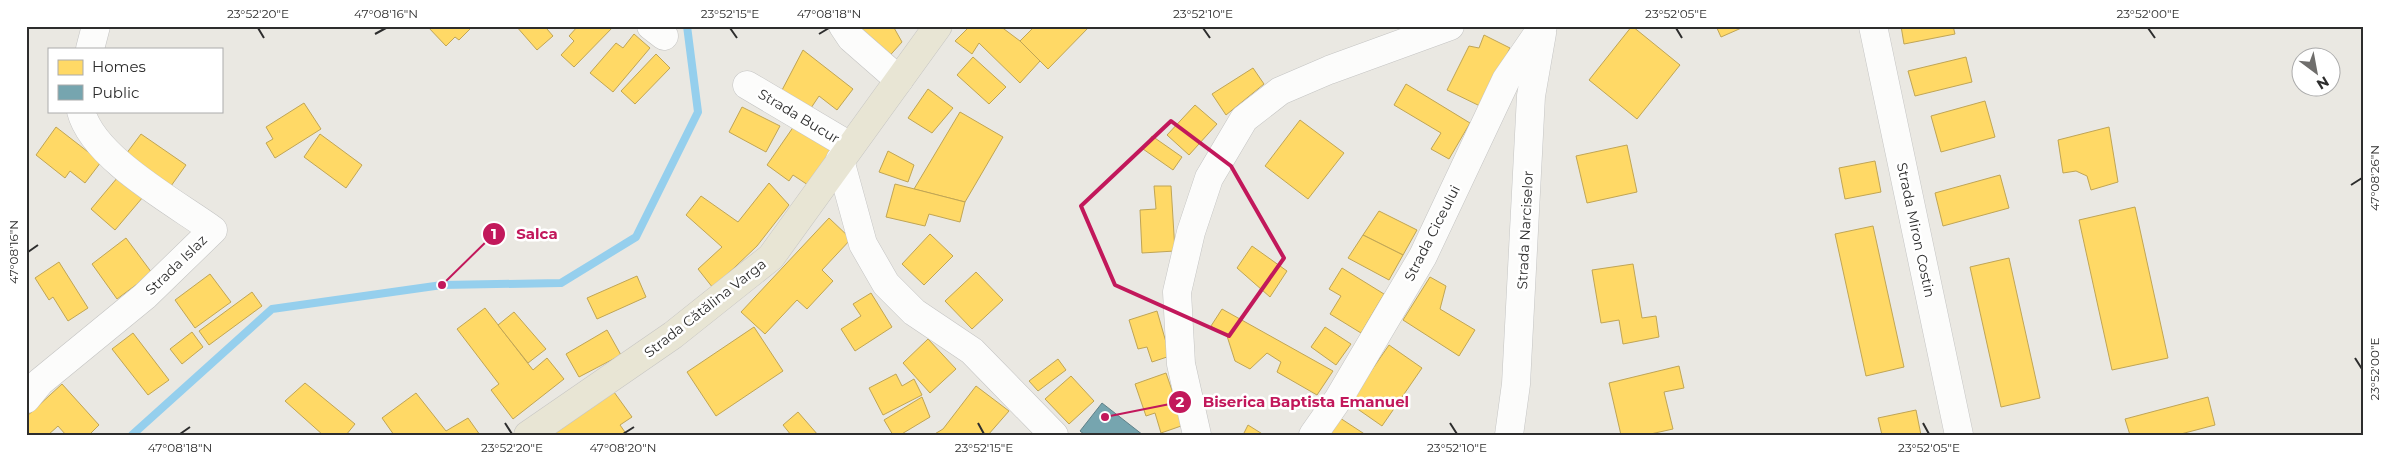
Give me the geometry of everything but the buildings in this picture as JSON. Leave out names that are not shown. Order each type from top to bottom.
[{"type":"main road","name":"Strada Cătălina Varga","points":[[528,435],[673,335],[771,257],[938,26]]},
{"type":"street","points":[[90,48],[96,26]]},
{"type":"street","points":[[843,26],[851,38],[899,80]]},
{"type":"street","points":[[1197,435],[1181,364],[1177,292],[1191,232],[1209,178],[1244,118],[1280,91],[1329,70],[1450,26]]},
{"type":"street","name":"Strada Ciceului","points":[[1313,435],[1339,398],[1423,256],[1506,80],[1543,26]]},
{"type":"street","name":"Strada Narciselor","points":[[1509,435],[1517,375],[1532,96],[1543,26]]},
{"type":"street","name":"Strada Miron Costin","points":[[1873,26],[1959,435]]},
{"type":"street","name":"Strada Bucur","points":[[747,85],[845,153]]},
{"type":"street","name":"Strada Islaz","points":[[26,399],[40,382],[145,296],[213,230],[111,158],[84,123],[82,112]]},
{"type":"street","points":[[845,153],[863,244],[886,284],[914,312],[972,351],[1054,435]]},
{"type":"highlighted area","points":[[1171,121],[1231,166],[1284,258],[1229,336],[1115,285],[1081,206]]},
{"type":"waterway","points":[[132,435],[272,309],[442,285],[561,283],[636,237],[698,112],[687,26]]},
{"type":"place","name":"Salca","points":[[442,285]]},
{"type":"place","name":"Biserica Baptista Emanuel","points":[[1105,417]]}]
